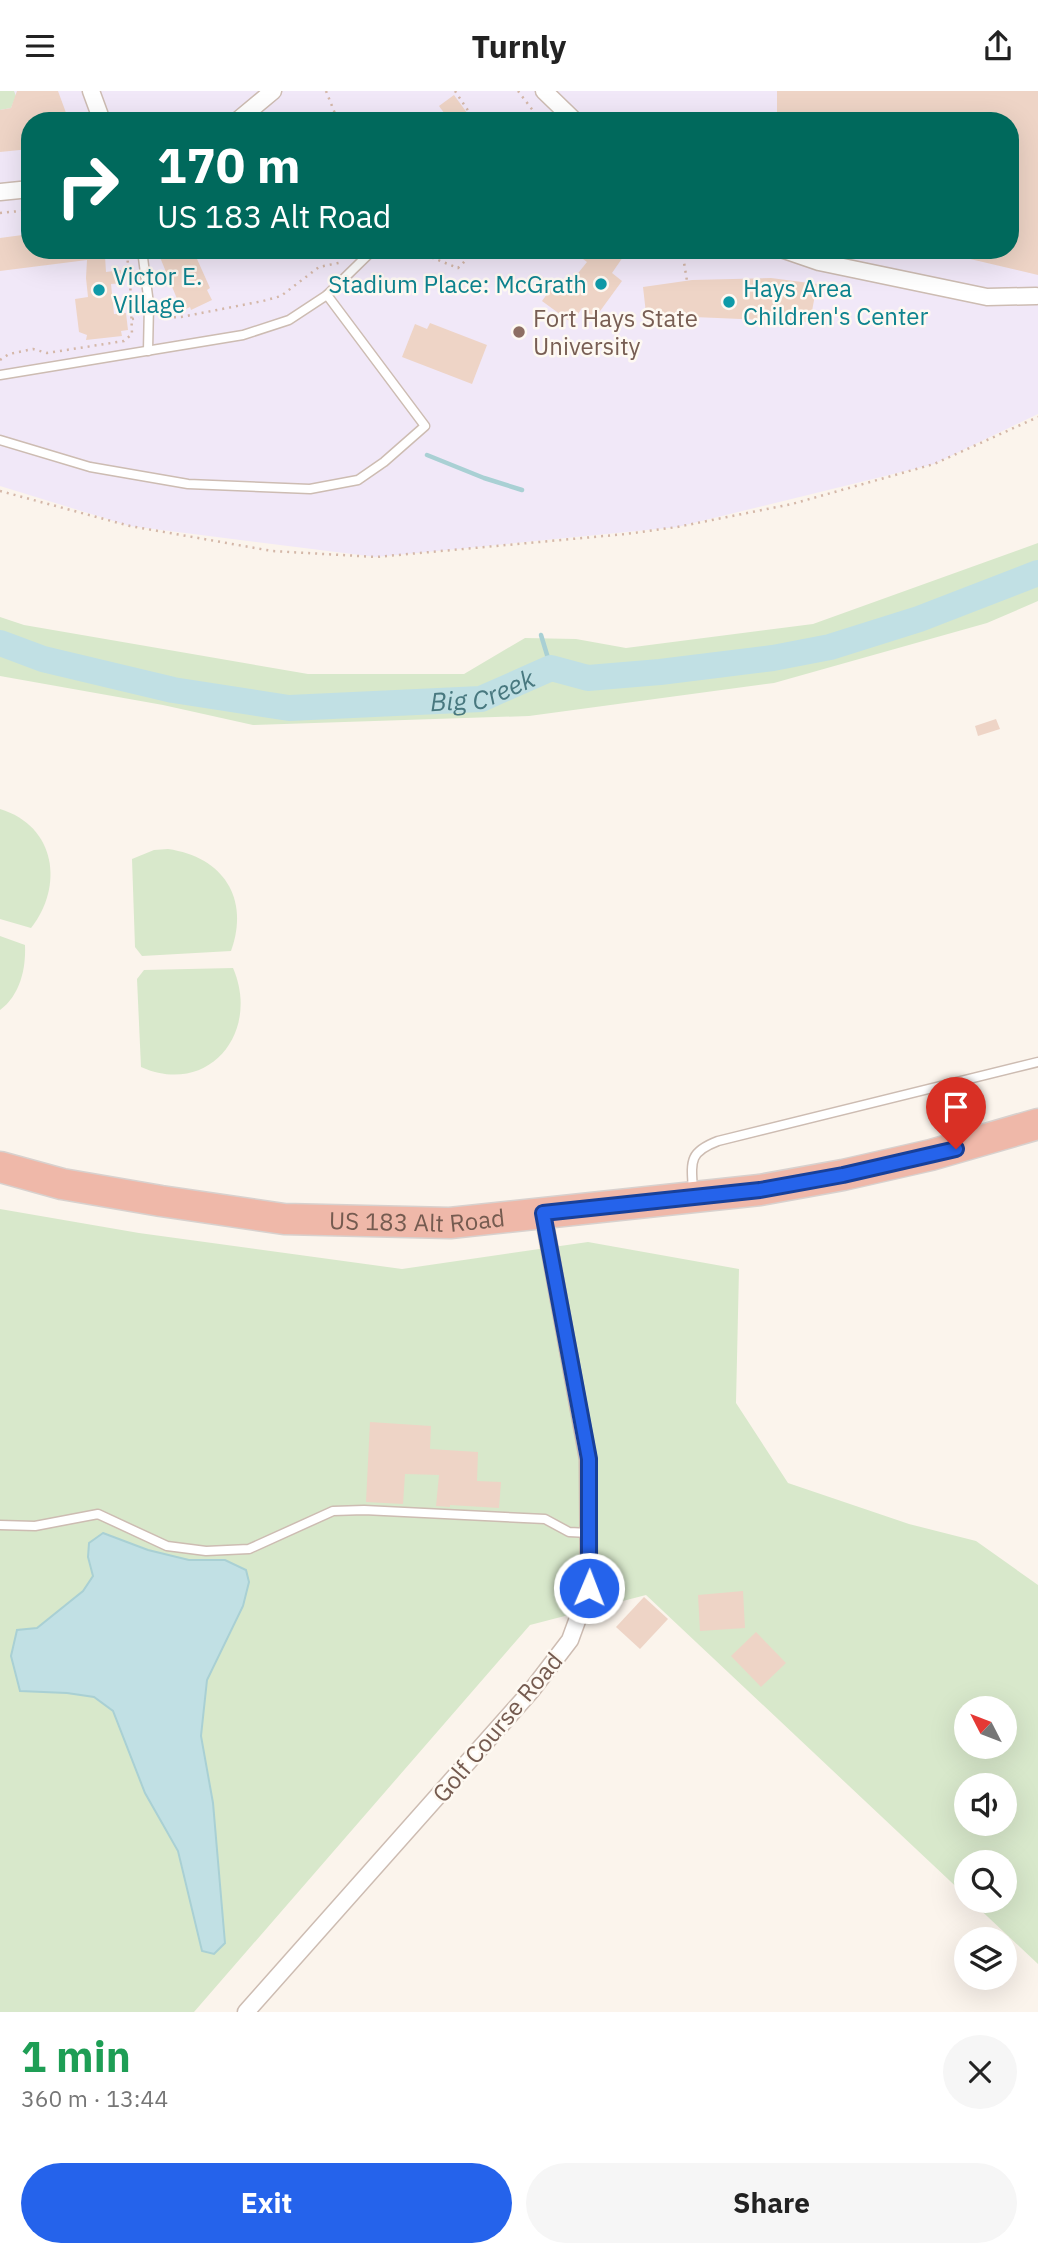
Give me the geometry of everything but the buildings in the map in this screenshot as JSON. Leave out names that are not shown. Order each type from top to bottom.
[{"type":"highway","name":"US 183 Alt Road","points":[[0,1167],[62,1185],[284,1219],[450,1223],[760,1190],[843,1175],[956,1149],[1038,1124]]},
{"type":"street","points":[[91,91],[99,112]]},
{"type":"street","points":[[248,112],[273,91]]},
{"type":"street","points":[[544,91],[566,112]]},
{"type":"street","points":[[0,192],[21,190]]},
{"type":"street","points":[[810,259],[987,297],[1036,296]]},
{"type":"street","name":"Golf Course Road","points":[[246,2012],[523,1701],[570,1640],[589,1588],[589,1459],[543,1213]]},
{"type":"lane","points":[[145,259],[149,316],[148,351]]},
{"type":"lane","points":[[0,375],[243,335],[289,320],[327,295],[364,259]]},
{"type":"lane","points":[[0,440],[90,467],[188,484],[310,489],[358,479],[384,462],[425,426],[327,295]]},
{"type":"lane","points":[[693,1197],[693,1161],[698,1151],[707,1146],[1038,1062]]},
{"type":"lane","points":[[0,1525],[35,1526],[98,1514],[167,1546],[206,1551],[250,1549],[333,1511],[364,1510],[545,1519],[569,1532],[590,1533]]},
{"type":"path","points":[[326,91],[334,112]]},
{"type":"path","points":[[455,91],[469,112]]},
{"type":"path","points":[[518,91],[534,112]]},
{"type":"path","points":[[0,213],[21,211]]},
{"type":"path","points":[[0,360],[9,354],[33,349],[47,353],[124,341],[132,334],[127,259]]},
{"type":"path","points":[[436,259],[458,268],[467,259]]},
{"type":"path","points":[[683,259],[687,281]]},
{"type":"path","points":[[132,319],[149,316],[163,319],[263,301],[281,296],[319,267],[353,260],[359,264]]},
{"type":"path","points":[[0,491],[121,524],[272,551],[376,557],[639,532],[792,504],[934,464],[1038,417]]},
{"type":"shaded area","name":"Fort Hays State University","points":[[0,91],[1038,91],[1038,414],[934,464],[677,527],[376,557],[130,526],[0,486]]},
{"type":"green space","points":[[0,91],[14,91],[16,96],[11,108],[0,110]]},
{"type":"green space","points":[[1038,543],[1038,601],[987,623],[774,683],[529,716],[253,725],[163,705],[0,676],[0,617],[24,625],[308,674],[464,674],[525,638],[576,639],[626,648],[813,624]]},
{"type":"green space","points":[[0,809],[19,817],[33,829],[43,843],[49,859],[48,894],[31,928],[0,919]]},
{"type":"green space","points":[[168,849],[204,861],[227,883],[237,914],[231,951],[142,956],[135,947],[132,859],[154,850]]},
{"type":"green space","points":[[0,936],[25,945],[25,954],[17,989],[0,1010]]},
{"type":"green space","points":[[233,968],[240,992],[240,1015],[234,1036],[223,1053],[207,1066],[188,1073],[165,1074],[141,1067],[137,979],[144,970]]},
{"type":"green space","points":[[0,1209],[139,1233],[402,1269],[588,1242],[739,1269],[736,1403],[788,1483],[909,1524],[976,1541],[1038,1585],[1038,1964],[1017,1944],[1017,1927],[999,1927],[984,1913],[1017,1913],[1017,1850],[954,1850],[954,1885],[646,1595],[530,1625],[194,2012],[0,2012]]},
{"type":"water","points":[[103,1533],[148,1550],[189,1560],[225,1560],[246,1570],[249,1582],[243,1606],[207,1680],[201,1736],[213,1803],[225,1943],[214,1954],[202,1951],[178,1851],[145,1793],[113,1711],[94,1697],[20,1691],[11,1656],[17,1630],[37,1628],[83,1591],[93,1576],[88,1557],[89,1543]]},
{"type":"waterway","points":[[427,455],[522,490]]},
{"type":"waterway","name":"Big Creek","points":[[0,643],[43,659],[173,690],[289,708],[481,699],[551,668],[588,678],[773,658],[830,647],[919,619],[1038,573]]},
{"type":"waterway","points":[[541,635],[551,668]]},
{"type":"place","name":"Stadium Place: McGrath","points":[[601,284]]},
{"type":"place","name":"Victor E. Village","points":[[99,290]]},
{"type":"place","name":"Hays Area Children's Center","points":[[729,302]]},
{"type":"place","name":"Fort Hays State University","points":[[519,332]]},
{"type":"route","points":[[589,1588],[589,1459],[543,1213],[760,1190],[843,1175],[956,1149]]}]
